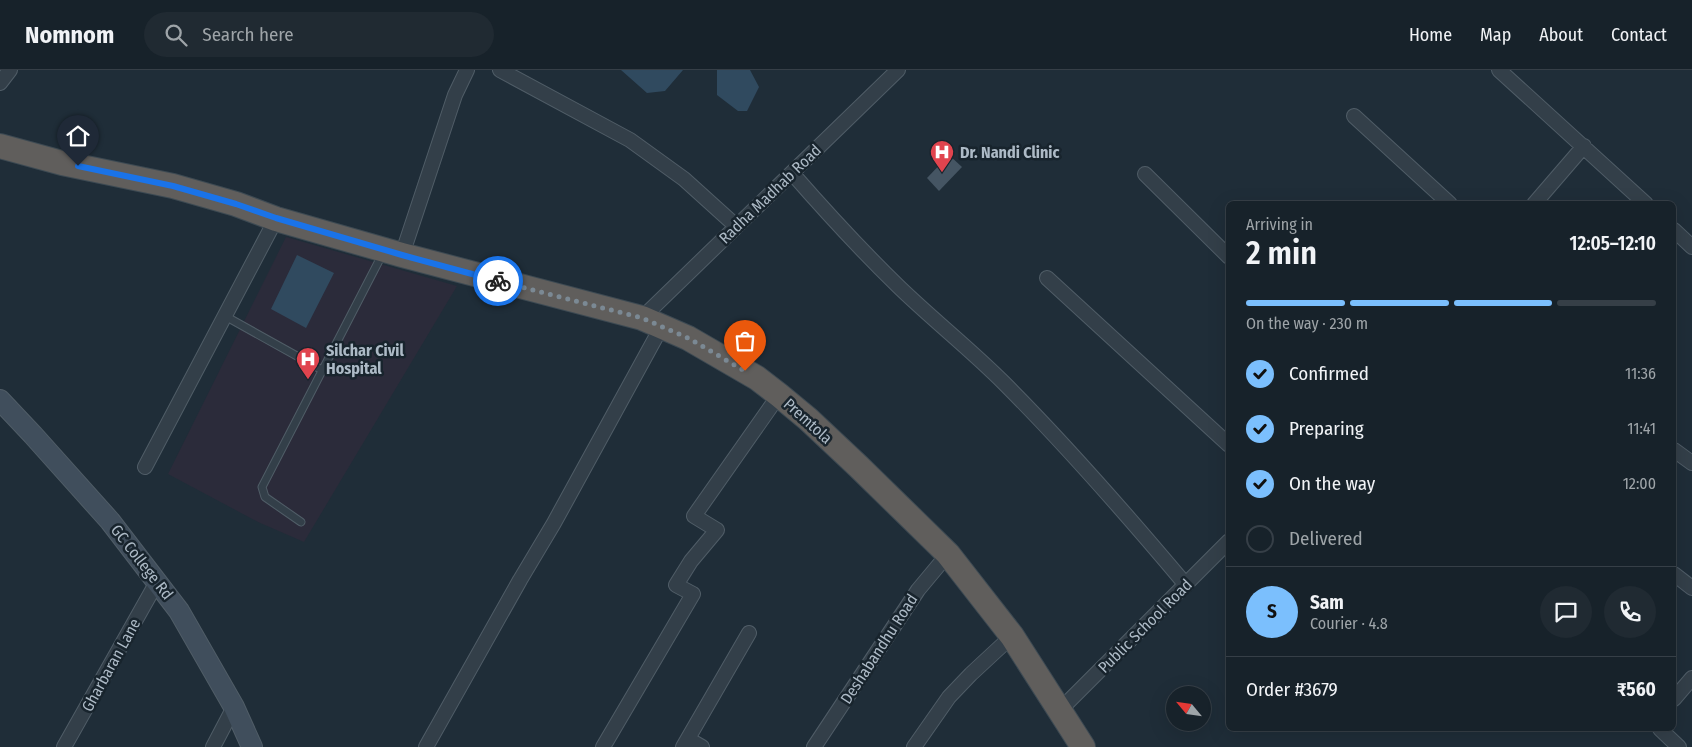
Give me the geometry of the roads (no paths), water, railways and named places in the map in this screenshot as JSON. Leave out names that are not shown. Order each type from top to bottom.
[{"type":"highway","name":"Premtola","points":[[0,146],[62,163],[173,186],[393,253],[652,322],[688,338],[757,378],[778,395],[850,459],[948,554],[1012,636],[1083,747]]},
{"type":"main road","name":"GC College Rd","points":[[0,400],[110,521],[179,610],[234,708],[252,747]]},
{"type":"street","points":[[0,83],[10,70]]},
{"type":"street","points":[[393,253],[455,95],[467,70]]},
{"type":"street","points":[[500,70],[630,140],[684,179],[736,226]]},
{"type":"street","name":"Radha Madhab Road","points":[[426,747],[554,523],[652,322],[736,226],[898,70]]},
{"type":"street","points":[[1499,70],[1643,201]]},
{"type":"street","points":[[1354,116],[1447,201]]},
{"type":"street","points":[[1537,201],[1584,146]]},
{"type":"street","points":[[792,173],[847,235],[898,287],[1010,390],[1140,531],[1186,585]]},
{"type":"street","points":[[1145,174],[1226,255]]},
{"type":"street","points":[[145,467],[276,218]]},
{"type":"street","points":[[1676,232],[1692,247]]},
{"type":"street","points":[[1047,278],[1226,442]]},
{"type":"street","points":[[603,747],[693,594],[676,585],[691,561],[717,530],[694,516],[778,395]]},
{"type":"street","points":[[1676,451],[1692,463]]},
{"type":"street","name":"Public School Road","points":[[1060,710],[1226,544]]},
{"type":"street","name":"Deshabandhu Road","points":[[814,747],[918,590],[948,554]]},
{"type":"street","points":[[1676,576],[1692,588]]},
{"type":"street","name":"Gharbaran Lane","points":[[64,747],[157,582]]},
{"type":"street","points":[[702,747],[685,743],[749,633]]},
{"type":"street","points":[[914,747],[949,698],[971,674],[1012,636]]},
{"type":"street","points":[[1676,697],[1692,678]]},
{"type":"street","points":[[213,747],[234,708]]},
{"type":"street","points":[[1662,731],[1679,747]]},
{"type":"lane","points":[[301,522],[265,497],[262,487],[322,370],[393,253]]},
{"type":"lane","points":[[225,316],[322,370]]},
{"type":"place","name":"Dr. Nandi Clinic","points":[[942,173]]},
{"type":"place","name":"Silchar Civil Hospital","points":[[308,380]]}]
